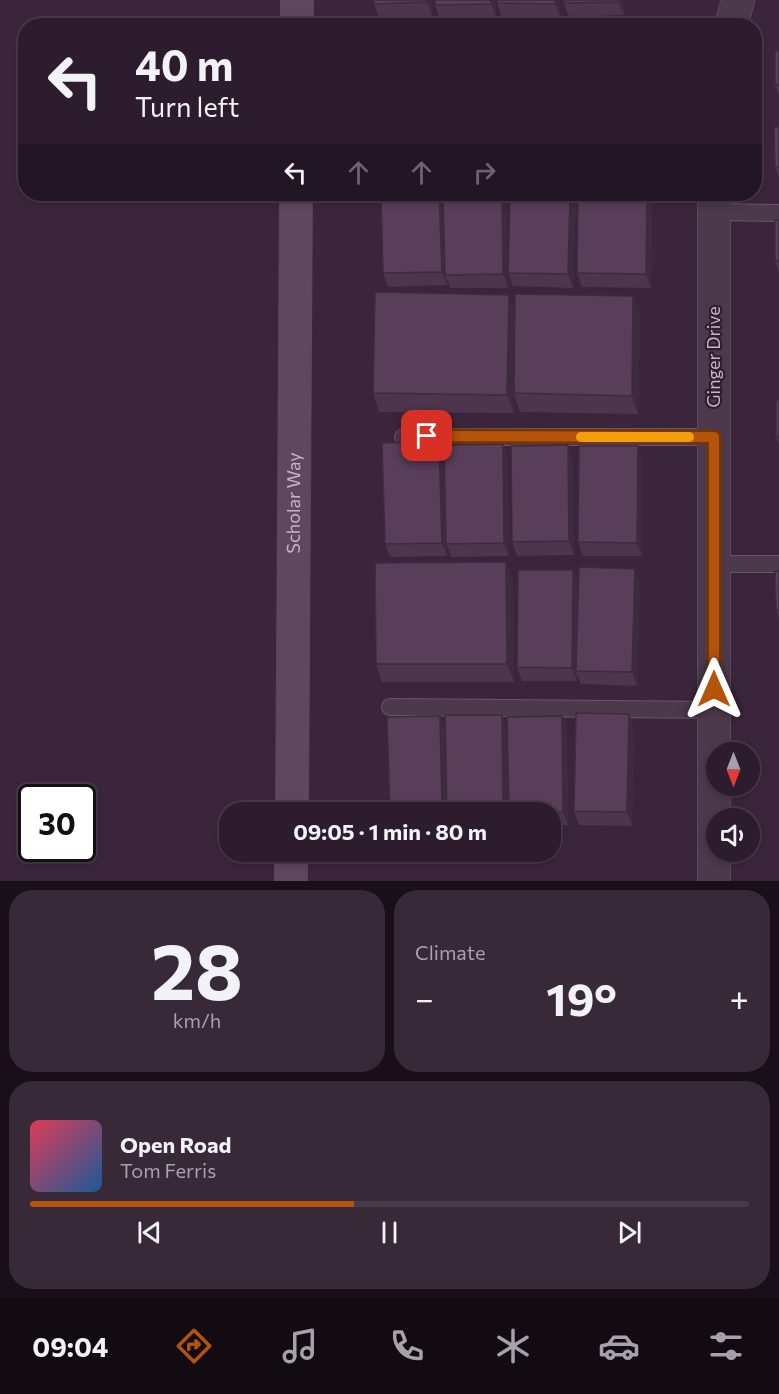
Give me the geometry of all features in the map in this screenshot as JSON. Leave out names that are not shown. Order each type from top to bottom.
[{"type":"street","points":[[297,0],[297,18]]},
{"type":"street","points":[[733,18],[738,0]]},
{"type":"street","name":"Scholar Way","points":[[292,802],[296,201]]},
{"type":"street","name":"Ginger Drive","points":[[714,203],[714,881]]},
{"type":"street","points":[[291,862],[291,881]]},
{"type":"lane","points":[[714,203],[779,213]]},
{"type":"lane","points":[[403,436],[714,437]]},
{"type":"lane","points":[[714,564],[779,564]]},
{"type":"lane","points":[[390,707],[714,710]]},
{"type":"building","points":[[374,0],[427,0],[427,2],[374,4]]},
{"type":"building","points":[[435,0],[491,0],[491,4],[435,5]]},
{"type":"building","points":[[497,0],[555,0],[555,4],[497,3]]},
{"type":"building","points":[[564,0],[619,0],[619,2],[564,3]]},
{"type":"building","points":[[775,51],[779,51],[779,85],[775,85]]},
{"type":"building","points":[[774,127],[779,127],[779,167],[775,167]]},
{"type":"building","points":[[381,201],[439,201],[442,272],[383,273]]},
{"type":"building","points":[[443,201],[502,201],[503,274],[445,275]]},
{"type":"building","points":[[510,201],[570,201],[568,274],[508,273]]},
{"type":"building","points":[[578,201],[647,201],[646,274],[577,273]]},
{"type":"building","points":[[775,220],[779,220],[779,261],[775,261]]},
{"type":"building","points":[[375,292],[509,295],[507,395],[373,393]]},
{"type":"building","points":[[515,294],[633,296],[632,396],[514,393]]},
{"type":"building","points":[[776,400],[779,400],[779,437],[776,437]]},
{"type":"building","points":[[439,442],[442,543],[385,544],[382,443]]},
{"type":"building","points":[[503,444],[504,543],[446,544],[444,445]]},
{"type":"building","points":[[568,445],[569,541],[512,542],[511,446]]},
{"type":"building","points":[[579,446],[638,446],[637,543],[578,542]]},
{"type":"building","points":[[506,562],[507,664],[376,664],[375,563]]},
{"type":"building","points":[[579,567],[635,569],[632,672],[576,671]]},
{"type":"building","points":[[518,570],[573,570],[572,668],[517,667]]},
{"type":"building","points":[[775,571],[779,571],[779,610],[776,610]]},
{"type":"building","points":[[576,713],[629,714],[627,812],[574,811]]},
{"type":"building","points":[[445,715],[502,715],[503,802],[447,802]]},
{"type":"building","points":[[440,716],[442,802],[390,802],[387,717]]},
{"type":"building","points":[[562,716],[563,812],[561,812],[561,802],[509,802],[507,717]]},
{"type":"slow traffic","points":[[581,437],[689,437]]},
{"type":"route","points":[[427,436],[714,437],[714,689]]}]
